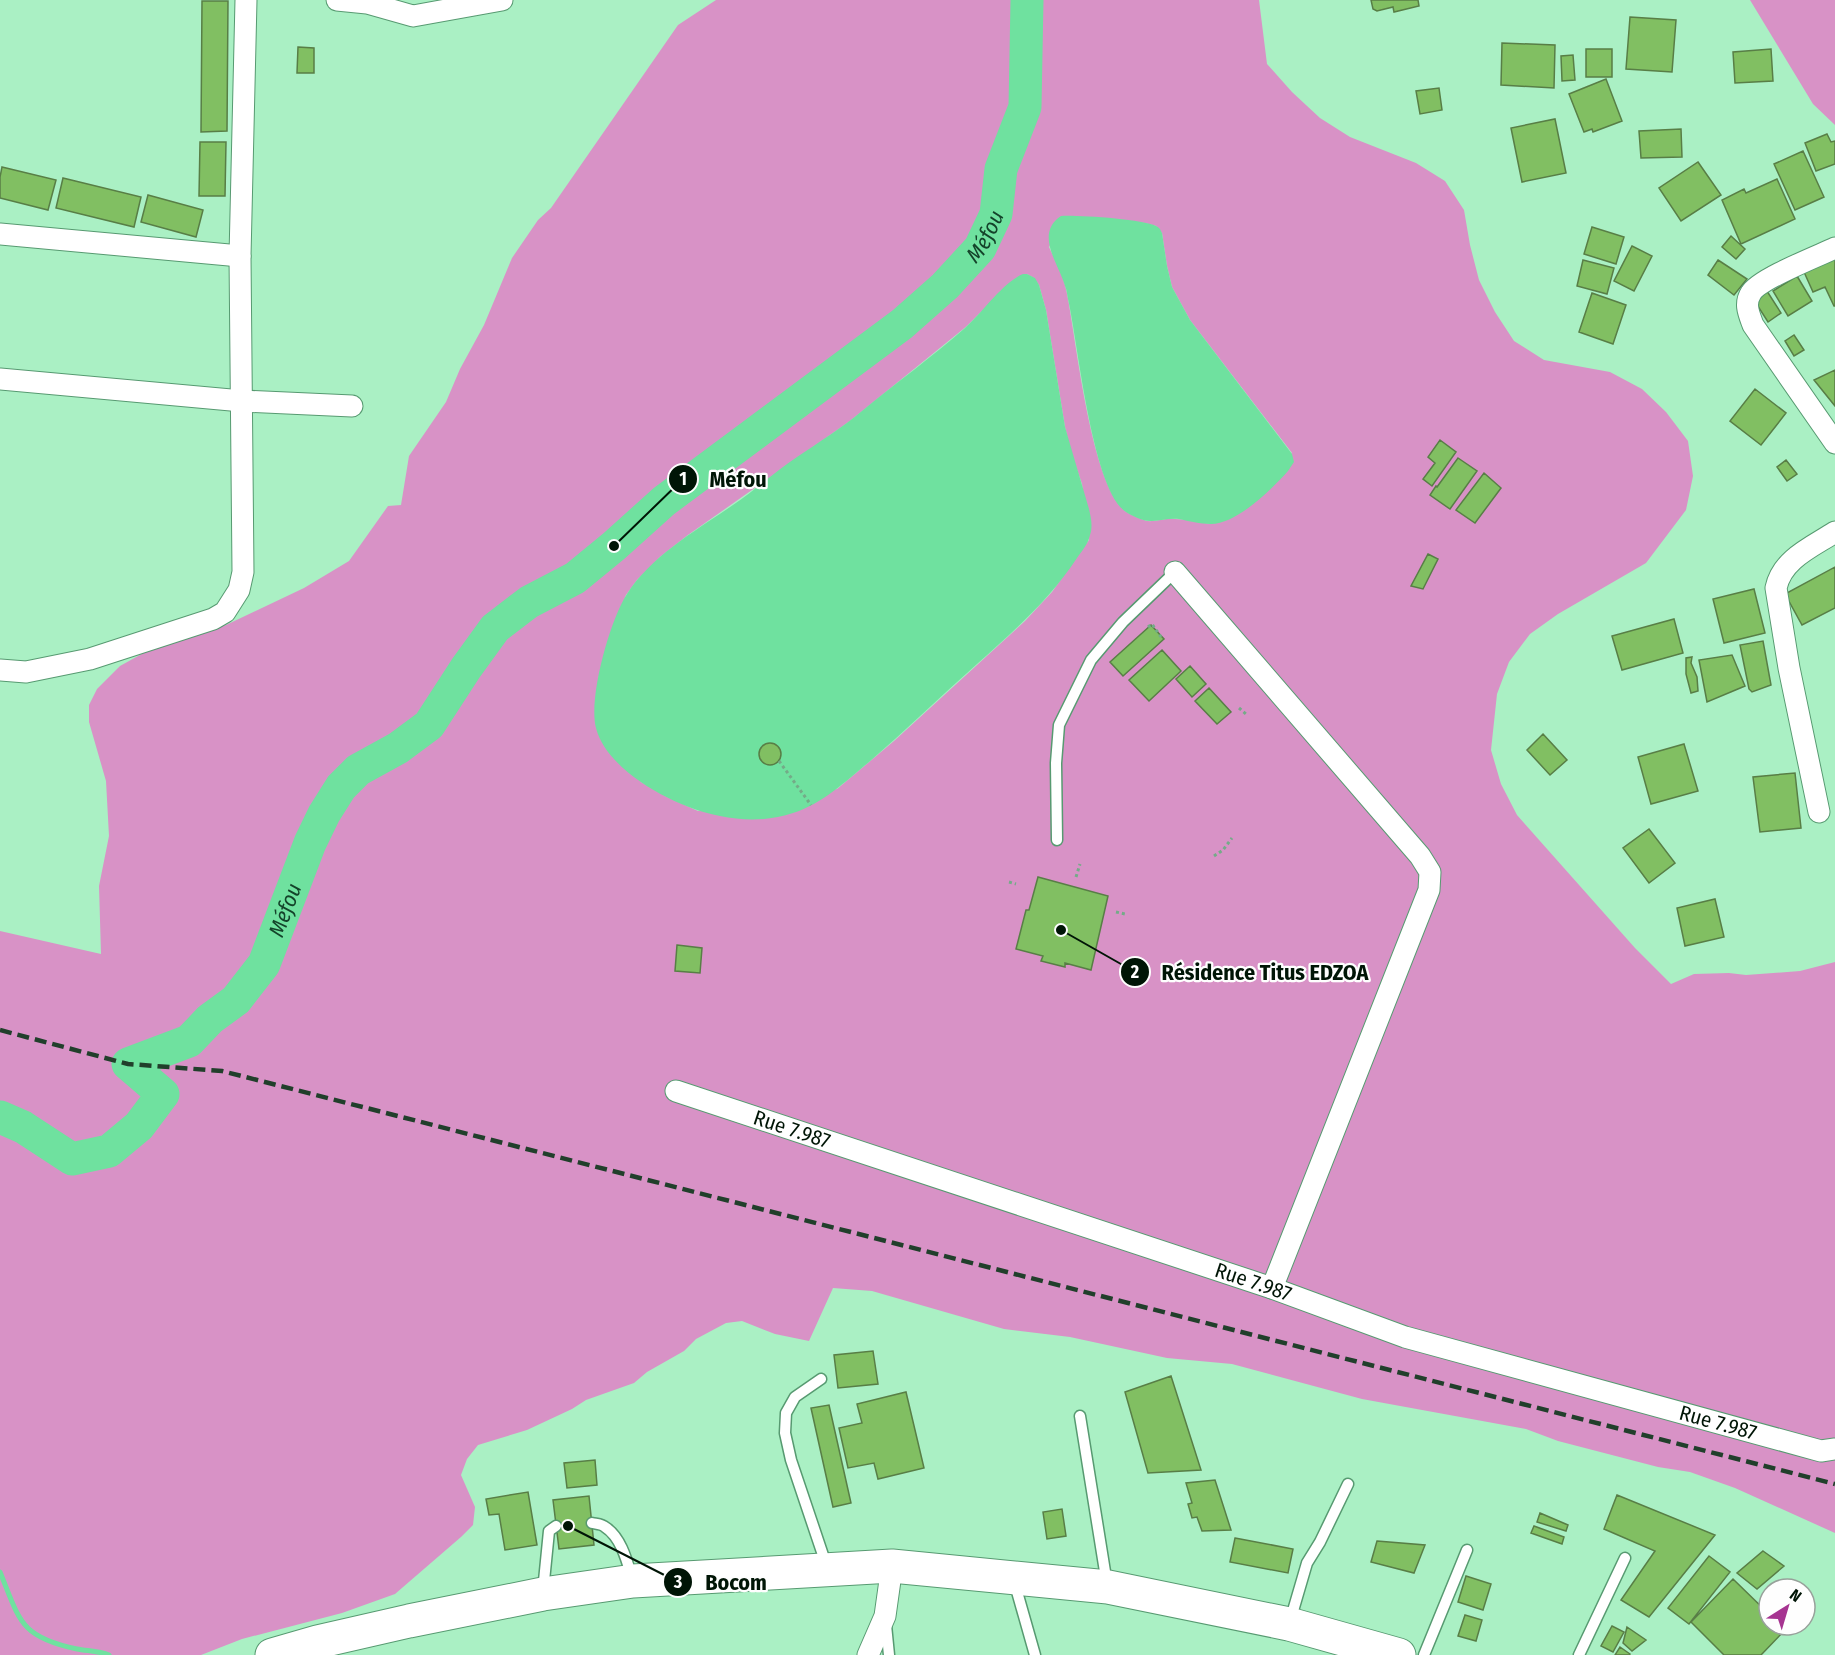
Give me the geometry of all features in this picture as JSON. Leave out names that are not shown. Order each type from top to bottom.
[{"type":"highway","points":[[273,1655],[317,1642],[410,1621],[543,1594],[633,1581],[892,1566],[1108,1587],[1289,1624],[1399,1655]]},
{"type":"street","points":[[0,670],[26,672],[90,659],[213,619],[225,612],[239,590],[243,572],[240,256],[246,0]]},
{"type":"street","points":[[337,0],[367,3],[413,16],[502,0]]},
{"type":"street","points":[[0,234],[240,256]]},
{"type":"street","points":[[1835,248],[1765,281],[1751,292],[1746,309],[1753,325],[1835,443]]},
{"type":"street","points":[[0,379],[242,401],[352,406]]},
{"type":"street","points":[[1819,812],[1789,668],[1776,588],[1778,576],[1790,561],[1835,532]]},
{"type":"street","points":[[1175,572],[1420,856],[1430,872],[1429,890],[1272,1288]]},
{"type":"street","name":"Rue 7.987","points":[[676,1091],[1272,1288],[1405,1337],[1821,1451],[1835,1449]]},
{"type":"street","points":[[868,1655],[885,1616],[892,1566]]},
{"type":"lane","points":[[1057,840],[1056,763],[1059,725],[1091,660],[1123,622],[1175,572]]},
{"type":"lane","points":[[821,1379],[795,1397],[786,1413],[785,1433],[791,1460],[828,1570]]},
{"type":"lane","points":[[1080,1416],[1108,1587]]},
{"type":"lane","points":[[1289,1624],[1307,1563],[1320,1542],[1348,1484]]},
{"type":"lane","points":[[592,1523],[604,1526],[615,1536],[625,1555],[633,1581]]},
{"type":"lane","points":[[543,1594],[549,1531],[556,1526]]},
{"type":"lane","points":[[1424,1655],[1467,1550]]},
{"type":"lane","points":[[1579,1655],[1625,1558]]},
{"type":"lane","points":[[1013,1578],[1035,1655]]},
{"type":"lane","points":[[885,1616],[889,1655]]},
{"type":"path","points":[[1148,627],[1152,624],[1161,637]]},
{"type":"path","points":[[1239,708],[1247,715]]},
{"type":"path","points":[[779,762],[811,805]]},
{"type":"path","points":[[1214,856],[1223,850],[1232,838]]},
{"type":"path","points":[[1076,877],[1080,864]]},
{"type":"path","points":[[1009,882],[1016,884]]},
{"type":"path","points":[[1116,912],[1125,914]]},
{"type":"shaded area","points":[[716,0],[1259,0],[1267,64],[1292,92],[1320,118],[1350,137],[1416,163],[1445,181],[1464,210],[1479,280],[1495,312],[1514,341],[1544,360],[1610,372],[1642,389],[1666,412],[1688,441],[1693,476],[1686,510],[1646,563],[1558,614],[1530,634],[1509,662],[1497,694],[1491,750],[1501,784],[1517,815],[1635,948],[1671,984],[1694,974],[1746,975],[1800,971],[1835,962],[1835,1533],[1735,1488],[1690,1472],[1658,1467],[1558,1441],[1526,1429],[1362,1399],[1232,1364],[1167,1358],[1070,1337],[1004,1329],[872,1291],[833,1288],[809,1341],[775,1334],[742,1321],[726,1323],[696,1339],[684,1351],[647,1372],[634,1383],[586,1400],[527,1430],[478,1445],[467,1459],[461,1475],[475,1507],[473,1525],[395,1594],[342,1613],[242,1639],[201,1655],[0,1655],[0,931],[101,954],[99,886],[109,836],[106,781],[89,722],[89,705],[97,689],[120,666],[149,650],[194,633],[226,625],[304,588],[349,561],[388,506],[401,505],[409,456],[446,402],[460,369],[484,325],[512,258],[538,220],[551,208],[678,25]],"holes":[[[1066,216],[1156,226],[1162,233],[1172,287],[1190,320],[1292,453],[1211,524],[1180,519],[1144,520],[1130,514],[1116,501],[1095,446],[1080,375],[1066,289],[1049,247]],[[1027,274],[1039,285],[1046,310],[1065,427],[1082,484],[1089,540],[1052,592],[1025,621],[894,741],[837,789],[698,811],[641,782],[598,679],[617,616],[626,595],[637,580],[660,557],[688,535],[850,421],[967,326],[1012,281]]]},
{"type":"shaded area","points":[[1750,0],[1835,0],[1835,125],[1813,104]]},
{"type":"shaded area","points":[[1061,216],[1124,219],[1156,226],[1162,233],[1172,287],[1190,320],[1292,454],[1294,462],[1288,471],[1243,512],[1211,524],[1175,519],[1149,521],[1126,512],[1114,498],[1095,446],[1067,291],[1049,240],[1049,231],[1053,223]]},
{"type":"shaded area","points":[[1023,274],[1035,278],[1046,310],[1065,427],[1091,519],[1088,541],[1066,573],[1018,627],[896,738],[833,791],[804,809],[766,819],[738,819],[720,816],[703,812],[666,797],[629,773],[614,759],[603,744],[596,728],[594,715],[598,679],[608,640],[620,606],[637,581],[661,556],[690,534],[854,417],[952,339],[972,322],[1008,284]]},
{"type":"pier","points":[[770,743],[778,746],[781,754],[778,762],[770,765],[762,762],[759,754],[762,746]]},
{"type":"building","points":[[1371,0],[1418,0],[1419,6],[1394,12],[1393,7],[1377,11],[1373,9]]},
{"type":"building","points":[[202,1],[228,1],[227,131],[201,132]]},
{"type":"building","points":[[1630,17],[1676,20],[1672,72],[1626,69]]},
{"type":"building","points":[[1502,43],[1555,45],[1554,88],[1501,85]]},
{"type":"building","points":[[298,47],[314,48],[314,73],[297,73]]},
{"type":"building","points":[[1586,49],[1612,49],[1612,77],[1586,77]]},
{"type":"building","points":[[1771,49],[1773,81],[1735,83],[1733,52]]},
{"type":"building","points":[[1573,55],[1575,80],[1562,81],[1561,56]]},
{"type":"building","points":[[1606,79],[1622,121],[1593,132],[1592,129],[1584,132],[1569,94]]},
{"type":"building","points":[[1439,88],[1442,110],[1420,114],[1416,91]]},
{"type":"building","points":[[1555,119],[1566,173],[1522,182],[1511,128]]},
{"type":"building","points":[[1681,129],[1682,157],[1641,158],[1639,131]]},
{"type":"building","points":[[1827,134],[1831,142],[1835,141],[1835,164],[1816,171],[1805,143]]},
{"type":"building","points":[[200,142],[226,142],[225,196],[199,196]]},
{"type":"building","points":[[1803,151],[1824,197],[1795,210],[1774,164]]},
{"type":"building","points":[[1698,162],[1721,195],[1681,221],[1659,188]]},
{"type":"building","points":[[2,167],[56,180],[48,210],[0,198]]},
{"type":"building","points":[[63,178],[141,197],[134,227],[56,208]]},
{"type":"building","points":[[1777,179],[1795,219],[1741,244],[1722,200],[1744,189],[1746,193]]},
{"type":"building","points":[[148,195],[203,210],[196,237],[141,222]]},
{"type":"building","points":[[1592,227],[1624,237],[1616,264],[1584,254]]},
{"type":"building","points":[[1731,236],[1745,249],[1736,259],[1722,247]]},
{"type":"building","points":[[1632,246],[1652,256],[1634,291],[1614,281]]},
{"type":"building","points":[[1835,258],[1834,306],[1825,287],[1813,292],[1804,272]]},
{"type":"building","points":[[1583,260],[1614,268],[1607,294],[1577,286]]},
{"type":"building","points":[[1718,260],[1747,279],[1734,295],[1708,275]]},
{"type":"building","points":[[1797,276],[1812,301],[1788,316],[1773,291]]},
{"type":"building","points":[[1765,288],[1781,313],[1768,322],[1752,297]]},
{"type":"building","points":[[1592,293],[1626,305],[1613,344],[1579,332]]},
{"type":"building","points":[[1794,335],[1804,350],[1794,356],[1785,341]]},
{"type":"building","points":[[1835,370],[1835,406],[1814,380]]},
{"type":"building","points":[[1755,389],[1786,413],[1761,445],[1730,421]]},
{"type":"building","points":[[1440,440],[1456,452],[1432,486],[1423,479],[1435,463],[1428,457]]},
{"type":"building","points":[[1458,458],[1477,471],[1450,509],[1430,495]]},
{"type":"building","points":[[1786,460],[1797,474],[1787,481],[1777,467]]},
{"type":"building","points":[[1484,473],[1501,488],[1475,523],[1456,510]]},
{"type":"building","points":[[1428,554],[1438,559],[1423,589],[1411,586]]},
{"type":"building","points":[[1835,567],[1835,608],[1802,625],[1785,594]]},
{"type":"building","points":[[1754,589],[1765,633],[1724,643],[1713,599]]},
{"type":"building","points":[[1674,619],[1683,653],[1622,670],[1612,636]]},
{"type":"building","points":[[1151,625],[1164,639],[1123,676],[1110,662]]},
{"type":"building","points":[[1763,641],[1771,685],[1752,692],[1749,689],[1740,645]]},
{"type":"building","points":[[1162,650],[1181,671],[1149,701],[1129,680]]},
{"type":"building","points":[[1732,655],[1745,686],[1707,702],[1699,660]]},
{"type":"building","points":[[1692,657],[1691,663],[1697,677],[1698,691],[1691,693],[1686,674],[1686,658]]},
{"type":"building","points":[[1190,666],[1206,684],[1192,697],[1176,679]]},
{"type":"building","points":[[1209,688],[1231,712],[1217,724],[1195,701]]},
{"type":"building","points":[[1543,734],[1567,760],[1550,775],[1527,750]]},
{"type":"building","points":[[770,743],[778,746],[781,754],[778,762],[770,765],[762,762],[759,754],[762,746]]},
{"type":"building","points":[[1684,744],[1698,791],[1651,804],[1638,757]]},
{"type":"building","points":[[1795,773],[1801,828],[1760,832],[1753,777]]},
{"type":"building","points":[[1649,829],[1675,863],[1649,883],[1623,848]]},
{"type":"building","points":[[1038,877],[1108,896],[1091,970],[1065,963],[1065,967],[1041,961],[1043,956],[1016,949],[1026,910],[1029,910]]},
{"type":"building","points":[[1715,899],[1724,937],[1685,946],[1677,908]]},
{"type":"building","points":[[677,945],[702,948],[700,973],[675,971]]},
{"type":"building","points":[[873,1351],[878,1384],[838,1388],[834,1355]]},
{"type":"building","points":[[1171,1376],[1201,1470],[1148,1473],[1125,1392]]},
{"type":"building","points":[[906,1392],[924,1468],[878,1479],[874,1463],[848,1468],[839,1428],[862,1423],[857,1404]]},
{"type":"building","points":[[829,1405],[851,1503],[833,1507],[811,1408]]},
{"type":"building","points":[[595,1460],[597,1485],[567,1488],[564,1463]]},
{"type":"building","points":[[1215,1480],[1231,1530],[1202,1531],[1197,1517],[1192,1518],[1188,1504],[1192,1503],[1186,1483]]},
{"type":"building","points":[[528,1492],[537,1545],[505,1550],[499,1514],[489,1515],[486,1499]]},
{"type":"building","points":[[1617,1495],[1715,1535],[1649,1617],[1621,1600],[1655,1551],[1604,1529]]},
{"type":"building","points":[[589,1496],[594,1545],[559,1549],[553,1500]]},
{"type":"building","points":[[1062,1509],[1066,1536],[1047,1539],[1043,1512]]},
{"type":"building","points":[[1540,1513],[1568,1525],[1566,1531],[1537,1522]]},
{"type":"building","points":[[1534,1526],[1564,1537],[1562,1544],[1531,1533]]},
{"type":"building","points":[[1235,1538],[1293,1549],[1288,1573],[1230,1562]]},
{"type":"building","points":[[1377,1541],[1425,1545],[1414,1573],[1371,1562]]},
{"type":"building","points":[[1763,1551],[1784,1566],[1771,1577],[1757,1577],[1757,1589],[1737,1573]]},
{"type":"building","points":[[1709,1556],[1730,1572],[1689,1624],[1668,1608]]},
{"type":"building","points":[[1466,1576],[1491,1584],[1483,1610],[1458,1602]]},
{"type":"building","points":[[1733,1579],[1757,1602],[1757,1637],[1778,1637],[1761,1655],[1724,1655],[1691,1622]]},
{"type":"building","points":[[1465,1615],[1482,1620],[1476,1641],[1458,1636]]},
{"type":"building","points":[[1612,1626],[1624,1632],[1613,1652],[1601,1646]]},
{"type":"building","points":[[1627,1627],[1646,1640],[1632,1651],[1623,1643]]},
{"type":"building","points":[[1620,1647],[1630,1654],[1615,1655]]},
{"type":"waterway","name":"Méfou","points":[[0,1117],[23,1127],[72,1159],[109,1151],[139,1126],[163,1094],[128,1064],[189,1041],[210,1019],[236,1000],[264,964],[310,843],[341,787],[358,770],[398,748],[429,725],[495,628],[529,602],[575,578],[664,501],[902,324],[945,286],[980,248],[996,214],[1001,169],[1025,107],[1027,0]]},
{"type":"waterway","points":[[0,1572],[18,1615],[33,1632],[58,1644],[109,1655]]},
{"type":"railway","points":[[0,1030],[128,1064],[222,1071],[1835,1484]]},
{"type":"place","name":"Méfou","points":[[614,546]]},
{"type":"place","name":"Résidence Titus EDZOA","points":[[1061,930]]},
{"type":"place","name":"Bocom","points":[[568,1526]]}]
